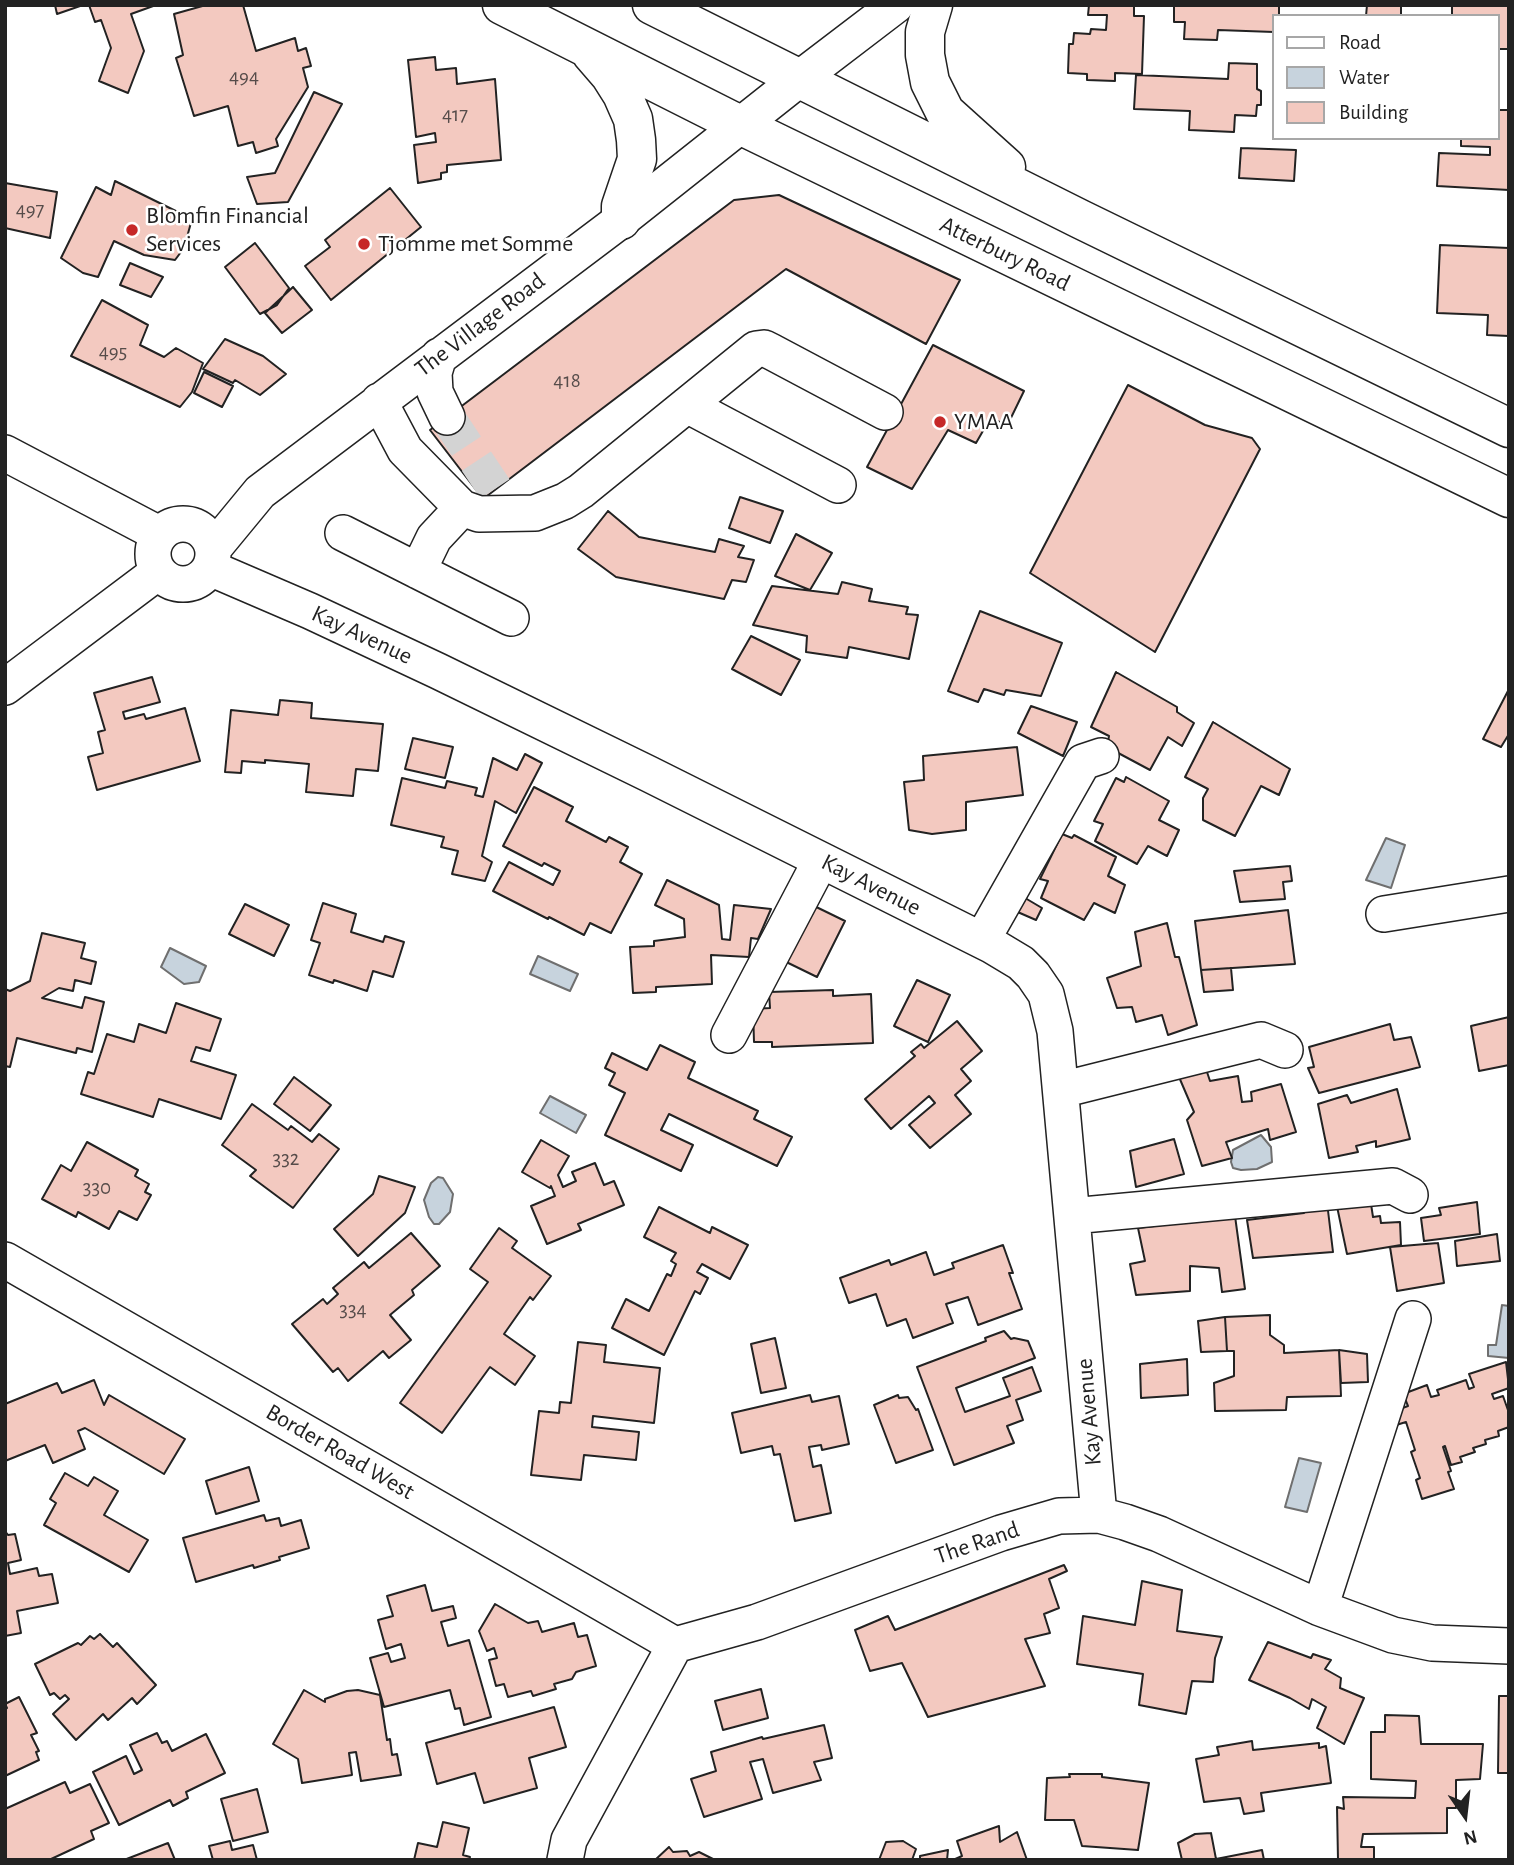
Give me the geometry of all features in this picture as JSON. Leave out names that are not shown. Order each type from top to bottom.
[{"type":"main road","name":"Atterbury Road","points":[[502,5],[742,126],[1509,499]]},
{"type":"main road","points":[[652,5],[1080,219],[1509,428]]},
{"type":"main road","points":[[933,5],[925,32],[925,55],[930,82],[945,112],[1004,165],[1080,219]]},
{"type":"main road","points":[[588,48],[610,75],[633,119],[636,159],[621,206],[621,220]]},
{"type":"street","name":"The Village Road","points":[[260,492],[621,220],[896,5]]},
{"type":"street","points":[[379,401],[405,450],[462,508],[479,514],[499,501],[535,513],[565,501],[581,491],[749,353],[764,348],[885,412]]},
{"type":"street","points":[[439,356],[434,373],[435,392],[447,417]]},
{"type":"street","points":[[687,405],[838,485]]},
{"type":"street","points":[[5,453],[173,529],[204,532],[210,540],[211,558]]},
{"type":"street","points":[[260,492],[211,558],[204,576],[185,584],[175,583],[158,572],[152,553],[173,529],[260,492]]},
{"type":"street","points":[[418,571],[434,538],[462,508]]},
{"type":"street","points":[[343,533],[511,618]]},
{"type":"street","name":"Kay Avenue","points":[[211,558],[310,611],[438,671],[982,940],[1021,963],[1041,983],[1055,1031],[1099,1515]]},
{"type":"street","points":[[5,687],[158,572]]},
{"type":"street","points":[[982,940],[1083,762],[1101,756]]},
{"type":"street","points":[[729,1035],[821,860]]},
{"type":"street","points":[[1384,914],[1509,894]]},
{"type":"street","points":[[1060,1090],[1261,1040],[1285,1050]]},
{"type":"street","points":[[1072,1216],[1393,1186],[1410,1195]]},
{"type":"street","name":"Border Road West","points":[[5,1260],[675,1645]]},
{"type":"street","points":[[1320,1608],[1413,1319]]},
{"type":"street","name":"The Rand","points":[[675,1645],[757,1622],[1001,1532],[1059,1516],[1099,1515],[1160,1534],[1320,1608],[1393,1635],[1415,1640],[1509,1646]]},
{"type":"street","points":[[565,1860],[574,1830],[675,1645]]},
{"type":"water","points":[[1386,838],[1405,845],[1391,888],[1366,880]]},
{"type":"water","points":[[170,948],[206,966],[199,982],[184,984],[161,967]]},
{"type":"water","points":[[538,956],[578,974],[570,991],[530,974]]},
{"type":"water","points":[[550,1096],[586,1115],[576,1133],[540,1113]]},
{"type":"water","points":[[1261,1135],[1271,1147],[1272,1162],[1257,1169],[1233,1168],[1233,1150]]},
{"type":"water","points":[[438,1177],[443,1178],[453,1194],[450,1212],[439,1224],[434,1224],[424,1200],[431,1183]]},
{"type":"water","points":[[1502,1305],[1509,1306],[1509,1358],[1488,1356],[1488,1345],[1496,1345]]},
{"type":"water","points":[[1299,1458],[1321,1463],[1307,1512],[1285,1507]]},
{"type":"building","points":[[55,5],[83,5],[57,14]]},
{"type":"building","points":[[89,5],[156,5],[131,14],[144,51],[128,93],[99,81],[111,48],[101,20],[95,22]]},
{"type":"building","points":[[206,5],[243,5],[256,51],[295,38],[298,51],[306,48],[311,66],[303,68],[308,87],[276,139],[278,146],[256,153],[253,142],[238,146],[228,106],[194,116],[176,58],[183,55],[174,14]]},
{"type":"building","points":[[1089,5],[1134,5],[1134,16],[1144,16],[1142,74],[1115,73],[1115,81],[1087,80],[1087,74],[1068,73],[1069,44],[1073,44],[1074,33],[1090,34],[1091,29],[1106,30],[1107,15],[1088,15]]},
{"type":"building","points":[[1174,5],[1279,5],[1279,14],[1272,14],[1272,32],[1218,30],[1217,40],[1184,39],[1185,22],[1174,22]]},
{"type":"building","points":[[1367,5],[1401,5],[1401,14],[1366,14]]},
{"type":"building","points":[[1452,5],[1509,5],[1509,49],[1500,49],[1500,14],[1452,14]]},
{"type":"building","points":[[435,57],[436,70],[456,68],[457,84],[495,79],[501,160],[447,165],[447,172],[441,173],[441,179],[418,183],[414,145],[436,142],[435,133],[416,137],[408,60]]},
{"type":"building","points":[[1229,63],[1257,64],[1257,89],[1261,91],[1261,105],[1257,105],[1256,116],[1235,115],[1234,132],[1189,130],[1190,111],[1134,109],[1136,75],[1228,79]]},
{"type":"building","points":[[314,92],[342,104],[288,202],[257,204],[247,177],[275,173]]},
{"type":"building","points":[[1500,110],[1509,110],[1509,190],[1437,186],[1439,153],[1490,155],[1490,147],[1461,146],[1461,140],[1500,140]]},
{"type":"building","points":[[1241,148],[1296,150],[1294,181],[1239,178]]},
{"type":"building","name":"Blomfin Financial Services","points":[[115,181],[192,219],[184,248],[175,260],[144,255],[114,241],[98,277],[83,273],[61,258],[96,187],[111,195]]},
{"type":"building","points":[[5,183],[57,192],[50,238],[5,228]]},
{"type":"building","name":"Tjomme met Somme","points":[[390,188],[421,227],[331,300],[305,266],[330,247],[325,240]]},
{"type":"building","points":[[779,195],[960,280],[926,344],[786,269],[483,499],[430,430],[734,200]]},
{"type":"building","points":[[255,243],[289,288],[277,305],[260,314],[225,267]]},
{"type":"building","points":[[1440,245],[1509,248],[1509,336],[1487,335],[1488,315],[1437,313]]},
{"type":"building","points":[[130,263],[163,277],[151,297],[120,285]]},
{"type":"building","points":[[293,287],[312,310],[282,333],[265,313]]},
{"type":"building","points":[[102,300],[148,325],[140,345],[164,357],[176,348],[203,363],[192,392],[180,407],[71,356]]},
{"type":"building","points":[[225,339],[263,356],[286,374],[260,395],[235,380],[233,383],[203,369]]},
{"type":"building","name":"YMAA","points":[[933,345],[1024,391],[1007,426],[991,417],[976,443],[948,430],[912,489],[867,467]]},
{"type":"building","points":[[204,372],[233,386],[222,407],[194,393]]},
{"type":"building","points":[[1128,385],[1205,425],[1252,438],[1260,449],[1155,652],[1030,573]]},
{"type":"building","points":[[740,497],[783,511],[770,543],[729,528]]},
{"type":"building","points":[[608,511],[639,537],[715,552],[719,539],[744,546],[738,557],[754,560],[746,582],[732,580],[724,599],[616,577],[578,549]]},
{"type":"building","points":[[796,534],[832,553],[810,590],[775,576]]},
{"type":"building","points":[[842,582],[872,589],[869,601],[908,607],[906,614],[918,615],[909,659],[849,647],[847,658],[806,652],[807,636],[753,625],[772,586],[838,594]]},
{"type":"building","points":[[980,611],[1062,643],[1041,696],[1006,690],[1004,695],[984,689],[978,702],[948,691]]},
{"type":"building","points":[[751,636],[800,660],[781,695],[732,669]]},
{"type":"building","points":[[1116,672],[1177,707],[1177,712],[1194,723],[1182,746],[1168,737],[1150,770],[1107,747],[1109,736],[1091,727]]},
{"type":"building","points":[[152,677],[160,702],[123,712],[125,719],[144,714],[146,719],[185,708],[200,761],[97,790],[88,757],[103,753],[98,732],[105,730],[94,693]]},
{"type":"building","points":[[1509,689],[1509,734],[1501,747],[1483,739]]},
{"type":"building","points":[[280,700],[312,703],[311,718],[383,724],[378,771],[356,769],[353,796],[306,792],[309,764],[242,761],[241,773],[225,772],[231,710],[278,715]]},
{"type":"building","points":[[1031,706],[1077,722],[1063,756],[1018,733]]},
{"type":"building","points":[[1213,722],[1290,769],[1279,795],[1261,786],[1235,836],[1203,820],[1203,798],[1208,789],[1185,777]]},
{"type":"building","points":[[413,738],[453,747],[445,778],[405,769]]},
{"type":"building","points":[[1017,747],[1023,795],[966,802],[966,830],[932,834],[909,830],[904,782],[924,780],[923,756]]},
{"type":"building","points":[[525,754],[542,763],[516,813],[495,801],[482,856],[492,862],[485,881],[452,874],[458,851],[441,847],[444,837],[391,825],[402,778],[445,788],[447,781],[477,788],[475,795],[483,797],[493,758],[517,770]]},
{"type":"building","points":[[1126,777],[1169,801],[1159,820],[1179,830],[1167,856],[1148,846],[1137,864],[1095,841],[1103,824],[1094,821],[1116,778],[1124,782]]},
{"type":"building","points":[[534,787],[573,807],[566,821],[606,842],[609,837],[628,847],[620,862],[642,874],[611,933],[590,923],[584,935],[493,891],[509,862],[553,885],[560,871],[544,863],[542,866],[503,846]]},
{"type":"building","points":[[1062,834],[1072,838],[1074,835],[1116,857],[1108,876],[1125,885],[1115,913],[1094,903],[1084,920],[1041,898],[1048,881],[1040,879]]},
{"type":"building","points":[[1290,866],[1292,881],[1283,882],[1285,899],[1240,902],[1234,871]]},
{"type":"building","points":[[667,880],[719,905],[722,939],[730,940],[734,905],[771,909],[758,939],[751,938],[749,957],[711,955],[712,984],[656,987],[656,992],[633,993],[630,947],[654,946],[654,941],[685,937],[684,919],[655,905]]},
{"type":"building","points":[[1020,895],[1042,908],[1036,920],[1013,910]]},
{"type":"building","points":[[804,901],[845,921],[817,977],[776,957]]},
{"type":"building","points":[[323,903],[356,914],[351,932],[383,942],[385,936],[404,942],[393,977],[373,971],[367,991],[309,975],[320,943],[311,940]]},
{"type":"building","points":[[245,904],[289,925],[274,956],[229,934]]},
{"type":"building","points":[[1288,910],[1295,964],[1201,970],[1195,921]]},
{"type":"building","points":[[1167,923],[1197,1025],[1168,1035],[1162,1015],[1136,1022],[1132,1007],[1117,1008],[1107,978],[1141,966],[1135,932]]},
{"type":"building","points":[[42,933],[85,943],[81,958],[96,962],[91,984],[75,980],[73,991],[59,988],[42,998],[82,1008],[85,997],[104,1002],[92,1052],[77,1048],[76,1053],[17,1038],[10,1067],[5,1066],[5,989],[10,991],[30,981]]},
{"type":"building","points":[[1231,968],[1233,990],[1204,992],[1201,970]]},
{"type":"building","points":[[917,980],[950,995],[928,1042],[894,1026]]},
{"type":"building","points":[[833,990],[833,996],[871,994],[873,1043],[772,1047],[772,1042],[754,1042],[753,1009],[770,1008],[769,992]]},
{"type":"building","points":[[176,1003],[221,1019],[210,1051],[196,1047],[191,1061],[236,1075],[221,1119],[159,1099],[153,1117],[81,1094],[88,1072],[94,1074],[107,1034],[134,1042],[139,1024],[166,1033]]},
{"type":"building","points":[[1509,1017],[1509,1065],[1479,1071],[1471,1026]]},
{"type":"building","points":[[957,1021],[982,1051],[961,1069],[971,1081],[955,1095],[971,1114],[930,1148],[909,1125],[935,1103],[929,1096],[891,1129],[865,1099],[915,1056],[911,1052],[921,1044],[924,1048]]},
{"type":"building","points":[[1390,1024],[1394,1040],[1411,1037],[1420,1067],[1319,1093],[1308,1068],[1314,1067],[1309,1047]]},
{"type":"building","points":[[660,1045],[695,1062],[688,1078],[758,1111],[754,1119],[792,1137],[777,1166],[669,1114],[661,1130],[693,1145],[681,1171],[605,1135],[625,1093],[609,1085],[615,1073],[605,1068],[612,1053],[647,1070]]},
{"type":"building","points":[[1204,1063],[1210,1081],[1238,1076],[1242,1102],[1252,1101],[1251,1092],[1281,1084],[1296,1132],[1270,1140],[1268,1129],[1226,1142],[1232,1158],[1202,1166],[1187,1120],[1194,1112],[1176,1070]]},
{"type":"building","points":[[294,1077],[331,1105],[310,1131],[274,1104]]},
{"type":"building","points":[[1397,1089],[1410,1139],[1376,1147],[1376,1141],[1356,1146],[1358,1152],[1329,1158],[1318,1104],[1347,1095],[1351,1103]]},
{"type":"building","points":[[252,1104],[288,1130],[291,1126],[312,1142],[319,1134],[339,1149],[293,1208],[250,1176],[256,1170],[222,1145]]},
{"type":"building","points":[[1174,1139],[1184,1174],[1136,1187],[1130,1151]]},
{"type":"building","points":[[541,1140],[569,1156],[558,1175],[563,1187],[576,1181],[572,1172],[595,1163],[604,1185],[614,1181],[624,1205],[578,1224],[581,1230],[547,1244],[531,1206],[555,1196],[551,1186],[550,1188],[522,1172]]},
{"type":"building","points":[[87,1142],[138,1170],[135,1176],[149,1184],[145,1192],[151,1195],[137,1220],[119,1211],[109,1229],[78,1212],[76,1217],[42,1199],[61,1165],[71,1171]]},
{"type":"building","points":[[379,1176],[415,1187],[405,1213],[358,1256],[334,1229],[373,1194]]},
{"type":"building","points":[[1369,1191],[1373,1217],[1380,1216],[1381,1223],[1400,1222],[1401,1245],[1347,1254],[1335,1197]]},
{"type":"building","points":[[1326,1194],[1333,1252],[1253,1258],[1247,1220],[1304,1213],[1308,1197]]},
{"type":"building","points":[[1477,1202],[1480,1234],[1424,1241],[1421,1218],[1441,1215],[1439,1208]]},
{"type":"building","points":[[659,1207],[710,1233],[712,1227],[748,1245],[730,1279],[702,1264],[697,1272],[708,1278],[700,1294],[695,1291],[664,1355],[612,1328],[626,1299],[649,1311],[667,1274],[671,1276],[676,1264],[671,1261],[676,1253],[644,1237]]},
{"type":"building","points":[[1235,1216],[1245,1289],[1222,1292],[1219,1268],[1190,1266],[1190,1291],[1136,1295],[1130,1264],[1145,1261],[1138,1228]]},
{"type":"building","points":[[499,1228],[517,1241],[512,1248],[551,1276],[533,1300],[530,1297],[504,1334],[535,1356],[515,1385],[490,1367],[442,1433],[400,1403],[488,1282],[470,1269]]},
{"type":"building","points":[[411,1233],[440,1266],[412,1290],[414,1295],[390,1315],[411,1340],[389,1358],[383,1351],[348,1381],[338,1368],[333,1372],[292,1324],[323,1299],[327,1304],[338,1294],[333,1288],[364,1262],[369,1268]]},
{"type":"building","points":[[1497,1234],[1500,1261],[1457,1266],[1455,1241]]},
{"type":"building","points":[[1438,1243],[1444,1283],[1397,1291],[1390,1247]]},
{"type":"building","points":[[1003,1245],[1013,1273],[1009,1273],[1022,1309],[978,1325],[968,1297],[946,1304],[953,1323],[913,1338],[906,1319],[887,1326],[876,1294],[849,1303],[840,1278],[889,1260],[891,1265],[926,1252],[934,1275],[954,1268],[952,1263]]},
{"type":"building","points":[[1270,1315],[1270,1335],[1284,1345],[1284,1353],[1339,1350],[1341,1396],[1287,1397],[1286,1410],[1215,1411],[1214,1383],[1234,1376],[1234,1351],[1227,1351],[1225,1317]]},
{"type":"building","points":[[1225,1317],[1227,1351],[1201,1352],[1198,1321]]},
{"type":"building","points":[[1004,1331],[1011,1339],[1028,1341],[1035,1358],[956,1388],[965,1412],[1010,1396],[1003,1378],[1032,1367],[1041,1391],[1016,1400],[1023,1420],[1007,1426],[1014,1443],[954,1465],[917,1367],[986,1341],[985,1338]]},
{"type":"building","points":[[775,1338],[786,1388],[761,1393],[751,1344]]},
{"type":"building","points":[[578,1342],[606,1345],[604,1362],[660,1368],[654,1423],[593,1416],[592,1427],[639,1432],[636,1460],[584,1455],[581,1480],[531,1475],[539,1411],[559,1413],[560,1402],[571,1403]]},
{"type":"building","points":[[1339,1350],[1367,1354],[1368,1382],[1341,1383]]},
{"type":"building","points":[[1187,1359],[1188,1395],[1141,1398],[1140,1364]]},
{"type":"building","points":[[1506,1362],[1509,1388],[1492,1394],[1494,1399],[1503,1396],[1509,1413],[1509,1427],[1498,1431],[1499,1436],[1485,1440],[1486,1444],[1473,1448],[1475,1452],[1460,1457],[1462,1462],[1451,1465],[1445,1446],[1443,1447],[1454,1489],[1422,1499],[1416,1480],[1420,1478],[1411,1452],[1415,1450],[1406,1422],[1393,1426],[1389,1413],[1408,1406],[1403,1394],[1427,1385],[1431,1397],[1439,1395],[1437,1390],[1466,1380],[1469,1389],[1474,1387],[1469,1374]]},
{"type":"building","points":[[94,1380],[104,1405],[109,1395],[185,1439],[164,1474],[85,1428],[78,1431],[85,1449],[53,1463],[45,1445],[5,1461],[5,1404],[57,1383],[62,1393]]},
{"type":"building","points":[[810,1395],[812,1402],[839,1396],[849,1444],[822,1450],[821,1445],[809,1447],[813,1467],[821,1465],[831,1513],[795,1521],[780,1454],[774,1455],[772,1446],[741,1453],[732,1413]]},
{"type":"building","points":[[898,1395],[899,1398],[908,1397],[916,1410],[918,1409],[933,1450],[896,1463],[874,1405]]},
{"type":"building","points":[[249,1467],[259,1501],[216,1514],[206,1481]]},
{"type":"building","points":[[65,1473],[88,1486],[94,1477],[118,1491],[104,1515],[148,1540],[129,1572],[44,1525],[56,1503],[50,1499]]},
{"type":"building","points":[[264,1515],[266,1521],[279,1518],[281,1526],[301,1520],[309,1548],[254,1568],[253,1565],[196,1582],[183,1538]]},
{"type":"building","points":[[5,1531],[8,1535],[15,1534],[21,1560],[8,1563],[10,1574],[37,1568],[39,1576],[52,1574],[58,1603],[17,1611],[21,1633],[5,1636]]},
{"type":"building","points":[[1064,1565],[1067,1571],[1049,1579],[1059,1608],[1044,1614],[1050,1633],[1025,1639],[1045,1686],[928,1717],[902,1663],[870,1671],[855,1630],[888,1616],[895,1630]]},
{"type":"building","points":[[1142,1581],[1182,1590],[1177,1631],[1222,1637],[1215,1658],[1213,1682],[1192,1681],[1186,1714],[1139,1705],[1143,1674],[1077,1664],[1083,1616],[1135,1625]]},
{"type":"building","points":[[425,1585],[432,1611],[453,1606],[456,1618],[441,1622],[448,1646],[469,1640],[491,1717],[464,1725],[460,1708],[455,1709],[450,1690],[384,1707],[370,1658],[388,1653],[391,1662],[405,1658],[401,1644],[386,1649],[378,1620],[393,1616],[387,1596]]},
{"type":"building","points":[[495,1604],[528,1623],[538,1621],[542,1632],[574,1623],[578,1637],[587,1635],[596,1666],[576,1672],[572,1679],[554,1684],[556,1689],[533,1696],[531,1691],[508,1697],[504,1684],[496,1686],[489,1660],[497,1658],[494,1648],[487,1651],[479,1631]]},
{"type":"building","points":[[100,1634],[113,1647],[117,1643],[156,1685],[137,1704],[132,1698],[108,1720],[103,1714],[76,1740],[53,1714],[69,1699],[65,1695],[60,1699],[54,1693],[50,1695],[35,1664],[78,1643],[81,1645],[90,1636],[94,1639]]},
{"type":"building","points":[[1268,1642],[1311,1658],[1313,1654],[1331,1660],[1325,1669],[1341,1678],[1340,1688],[1364,1698],[1344,1744],[1317,1728],[1326,1707],[1312,1699],[1309,1709],[1249,1680]]},
{"type":"building","points":[[761,1689],[768,1718],[723,1730],[715,1701]]},
{"type":"building","points":[[304,1690],[325,1702],[325,1699],[347,1691],[358,1690],[380,1695],[387,1740],[390,1739],[392,1755],[397,1754],[401,1775],[361,1781],[356,1752],[349,1753],[352,1775],[302,1783],[298,1759],[273,1744]]},
{"type":"building","points":[[1499,1696],[1509,1696],[1509,1773],[1498,1773]]},
{"type":"building","points":[[19,1697],[37,1733],[31,1735],[39,1751],[36,1752],[39,1760],[5,1776],[5,1704]]},
{"type":"building","points":[[554,1707],[566,1747],[529,1758],[537,1788],[484,1803],[475,1773],[437,1784],[426,1743]]},
{"type":"building","points":[[1385,1715],[1419,1716],[1421,1744],[1483,1744],[1480,1779],[1456,1780],[1456,1808],[1447,1808],[1447,1833],[1363,1834],[1361,1847],[1374,1847],[1374,1860],[1338,1860],[1337,1807],[1344,1809],[1343,1797],[1415,1798],[1416,1781],[1371,1779],[1371,1732],[1385,1732]]},
{"type":"building","points":[[824,1725],[832,1758],[814,1762],[821,1780],[773,1793],[763,1759],[750,1762],[762,1799],[704,1817],[691,1779],[716,1771],[711,1752],[762,1737],[763,1739]]},
{"type":"building","points":[[157,1733],[162,1743],[167,1741],[172,1751],[206,1734],[225,1773],[186,1792],[188,1798],[173,1806],[170,1800],[119,1825],[93,1772],[126,1756],[134,1774],[142,1770],[130,1745]]},
{"type":"building","points":[[1252,1741],[1253,1750],[1319,1743],[1319,1748],[1326,1746],[1331,1783],[1261,1793],[1264,1811],[1244,1814],[1240,1798],[1204,1802],[1196,1759],[1219,1755],[1217,1747]]},
{"type":"building","points":[[1069,1774],[1102,1774],[1102,1777],[1149,1783],[1138,1850],[1082,1846],[1074,1820],[1045,1820],[1047,1778],[1070,1777]]},
{"type":"building","points":[[65,1782],[70,1793],[90,1784],[109,1823],[91,1831],[94,1839],[49,1860],[5,1860],[5,1809]]},
{"type":"building","points":[[257,1789],[268,1832],[233,1841],[221,1799]]},
{"type":"building","points":[[443,1822],[469,1828],[463,1855],[470,1857],[469,1860],[414,1860],[418,1843],[437,1847]]},
{"type":"building","points":[[999,1826],[1000,1842],[1017,1832],[1027,1860],[953,1860],[962,1856],[957,1841]]},
{"type":"building","points":[[1211,1833],[1216,1859],[1262,1850],[1264,1860],[1182,1860],[1178,1843],[1195,1834]]},
{"type":"building","points":[[230,1841],[232,1850],[253,1845],[257,1860],[213,1860],[209,1846]]},
{"type":"building","points":[[903,1841],[916,1849],[912,1860],[879,1860],[886,1842]]},
{"type":"building","points":[[168,1843],[175,1860],[124,1860]]},
{"type":"building","points":[[669,1847],[673,1852],[687,1851],[690,1856],[699,1852],[715,1860],[655,1860]]},
{"type":"building","points":[[948,1850],[947,1860],[920,1860],[920,1856]]},
{"type":"tunnel","points":[[447,417],[495,489]]},
{"type":"place","name":"Blomfin Financial Services","points":[[132,230]]},
{"type":"place","name":"Tjomme met Somme","points":[[364,244]]},
{"type":"place","name":"YMAA","points":[[940,422]]}]
